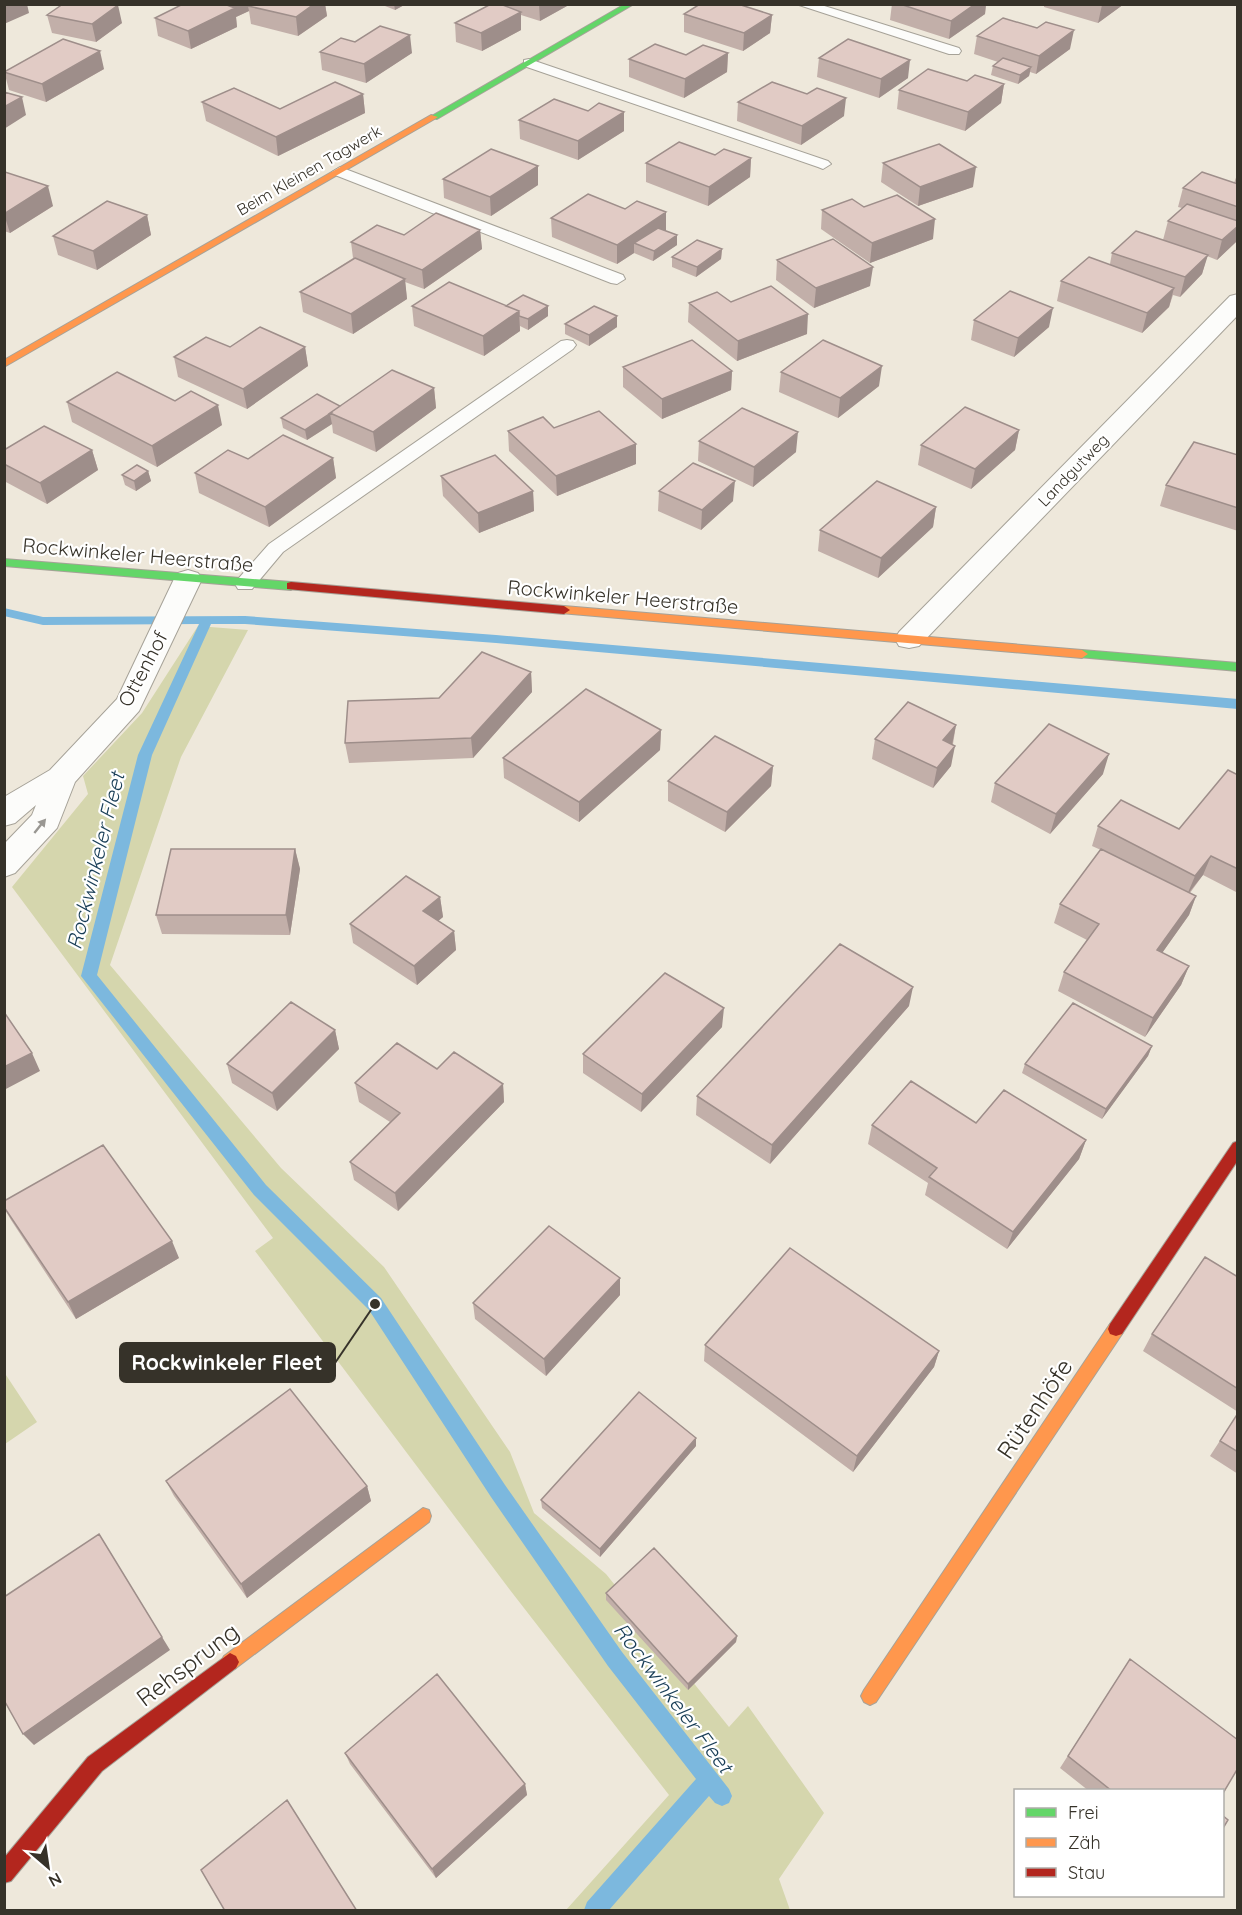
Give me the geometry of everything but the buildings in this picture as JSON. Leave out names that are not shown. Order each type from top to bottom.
[{"type":"street","name":"Beim Kleinen Tagwerk","points":[[4,364],[631,4]]},
{"type":"street","name":"Landgutweg","points":[[909,639],[1238,301]]},
{"type":"street","name":"Rockwinkeler Heerstraße","points":[[4,562],[1238,667]]},
{"type":"street","name":"Ottenhof","points":[[4,815],[20,800],[61,778],[129,704],[188,579]]},
{"type":"street","name":"Ottenhof","points":[[4,865],[46,820],[61,778]]},
{"type":"street","name":"Rütenhöfe","points":[[870,1696],[1238,1147]]},
{"type":"street","name":"Rehsprung","points":[[4,1874],[95,1764],[423,1516]]},
{"type":"lane","points":[[802,4],[954,51]]},
{"type":"lane","points":[[529,63],[823,164]]},
{"type":"lane","points":[[340,172],[617,279]]},
{"type":"lane","points":[[245,584],[276,548],[567,345]]},
{"type":"green space","points":[[198,626],[248,630],[181,757],[110,965],[281,1168],[384,1267],[510,1452],[534,1513],[606,1574],[729,1727],[748,1706],[824,1813],[779,1879],[790,1910],[566,1910],[669,1795],[510,1590],[255,1251],[273,1238],[12,887],[88,794],[83,776],[142,713]]},
{"type":"green space","points":[[4,1372],[37,1422],[5,1444],[4,1444]]},
{"type":"waterway","name":"Rockwinkeler Fleet","points":[[4,612],[43,621],[207,620]]},
{"type":"waterway","name":"Rockwinkeler Fleet","points":[[207,620],[145,755],[89,976],[260,1190],[375,1304],[498,1491],[615,1659],[722,1796]]},
{"type":"waterway","points":[[207,620],[245,620],[496,639],[1238,704]]},
{"type":"waterway","points":[[595,1910],[709,1780]]},
{"type":"traffic: fast","points":[[434,117],[631,4]]},
{"type":"traffic: fast","points":[[4,562],[291,586]]},
{"type":"traffic: fast","points":[[1082,654],[1238,667]]},
{"type":"traffic: slow","points":[[4,364],[434,117]]},
{"type":"traffic: slow","points":[[564,610],[1082,654]]},
{"type":"traffic: slow","points":[[870,1696],[1116,1329]]},
{"type":"traffic: slow","points":[[230,1662],[423,1516]]},
{"type":"traffic: jam","points":[[291,586],[564,610]]},
{"type":"traffic: jam","points":[[1116,1329],[1238,1147]]},
{"type":"traffic: jam","points":[[4,1874],[95,1764],[230,1662]]},
{"type":"place","name":"Rockwinkeler Fleet","points":[[375,1304]]}]
